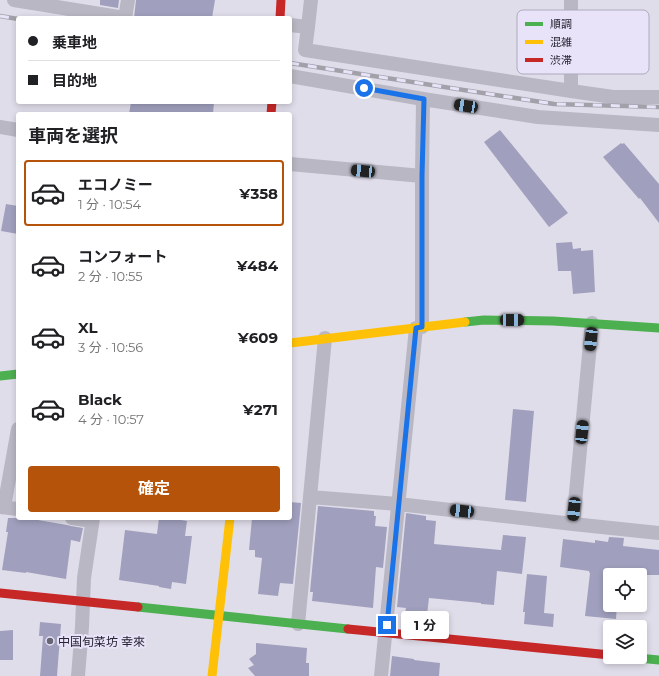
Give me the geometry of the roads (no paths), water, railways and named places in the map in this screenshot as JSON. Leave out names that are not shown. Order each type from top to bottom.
[{"type":"street","points":[[14,0],[113,16]]},
{"type":"street","points":[[125,16],[128,0]]},
{"type":"street","points":[[280,16],[281,0]]},
{"type":"street","points":[[311,0],[305,50],[613,97],[659,97]]},
{"type":"street","points":[[292,25],[308,27]]},
{"type":"street","points":[[571,74],[571,91]]},
{"type":"street","points":[[292,76],[538,117],[659,125]]},
{"type":"street","points":[[381,676],[398,504],[419,328],[424,99]]},
{"type":"street","points":[[0,127],[16,130]]},
{"type":"street","points":[[292,164],[422,176]]},
{"type":"street","points":[[292,343],[484,320],[553,321],[659,328]]},
{"type":"street","points":[[573,524],[592,323]]},
{"type":"street","points":[[298,624],[325,338]]},
{"type":"street","points":[[0,376],[16,374]]},
{"type":"street","points":[[16,439],[2,507],[16,509]]},
{"type":"street","points":[[310,497],[398,504],[573,524],[659,532]]},
{"type":"street","points":[[78,676],[84,578],[93,520]]},
{"type":"street","points":[[212,676],[230,520]]},
{"type":"street","points":[[0,593],[603,654]]},
{"type":"street","points":[[647,659],[659,660]]},
{"type":"railway","points":[[0,16],[16,19]]},
{"type":"railway","points":[[292,63],[554,104],[659,107]]},
{"type":"place","name":"中国旬菜坊 幸來","points":[[50,641]]}]
